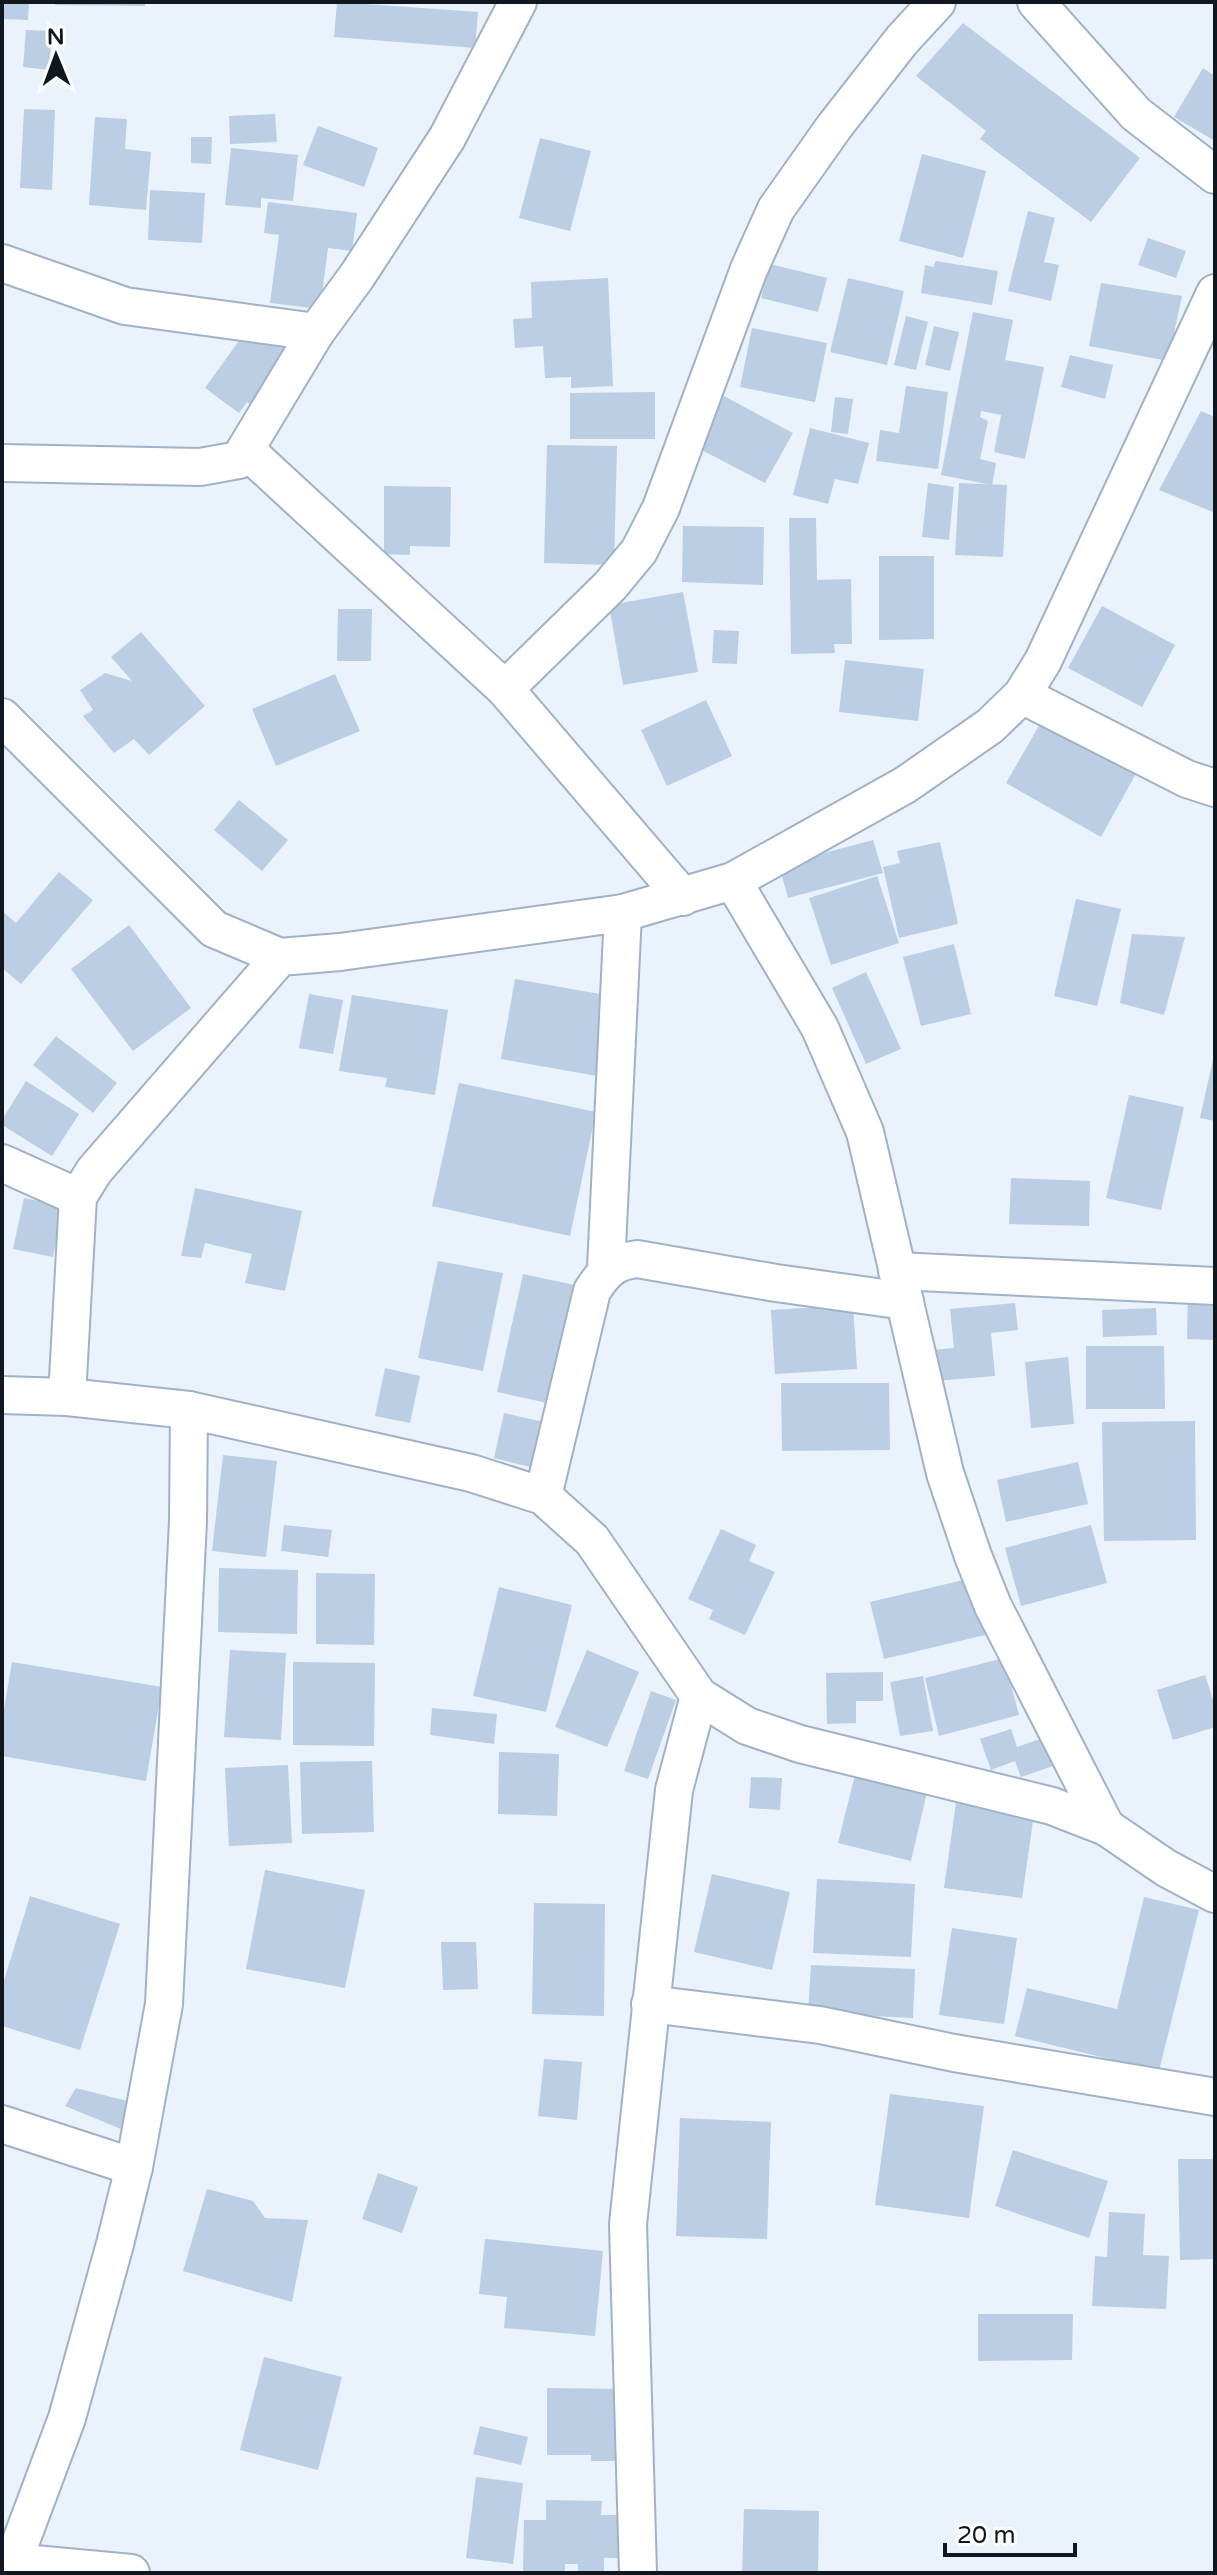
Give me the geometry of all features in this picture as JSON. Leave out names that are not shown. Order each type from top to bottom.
[{"type":"street","points":[[2,463],[200,467],[239,460],[316,332],[357,276],[447,138],[518,2]]},
{"type":"street","points":[[505,689],[610,586],[639,551],[661,508],[743,283],[776,209],[844,114],[902,40],[937,2]]},
{"type":"street","points":[[1036,2],[1136,114],[1215,175]]},
{"type":"street","points":[[2,263],[125,306],[316,332]]},
{"type":"street","points":[[5,730],[214,929],[280,957],[356,950],[623,913],[733,881],[905,785],[990,726],[1022,695],[1043,661],[1215,293]]},
{"type":"street","points":[[246,450],[505,689],[683,897]]},
{"type":"street","points":[[1022,695],[1187,779],[1215,788]]},
{"type":"street","points":[[733,881],[820,1028],[865,1132],[945,1473],[973,1556],[993,1606],[1106,1827]]},
{"type":"street","points":[[543,1496],[592,1291],[606,1268],[623,913]]},
{"type":"street","points":[[67,1397],[78,1197],[94,1171],[280,957]]},
{"type":"street","points":[[2,1163],[78,1197]]},
{"type":"street","points":[[606,1268],[637,1259],[776,1283],[1215,1286]]},
{"type":"street","points":[[2,1395],[67,1397],[189,1410],[471,1473],[543,1496],[592,1540],[699,1696],[747,1726],[800,1744],[1052,1806],[1106,1827],[1166,1868],[1215,1894]]},
{"type":"street","points":[[131,2573],[11,2568],[67,2418],[134,2167],[164,2004],[187,1536],[189,1410]]},
{"type":"street","points":[[638,2573],[628,2224],[674,1790],[699,1696]]},
{"type":"street","points":[[650,2004],[820,2025],[954,2053],[1215,2097]]},
{"type":"street","points":[[2,2124],[134,2167]]},
{"type":"building","points":[[2,2],[29,2],[28,20],[2,19]]},
{"type":"building","points":[[55,2],[145,2],[145,6],[55,5]]},
{"type":"building","points":[[337,2],[478,12],[475,48],[334,37]]},
{"type":"building","points":[[963,23],[1140,158],[1091,222],[980,139],[986,131],[916,76]]},
{"type":"building","points":[[26,30],[52,31],[49,70],[23,67]]},
{"type":"building","points":[[1203,68],[1215,76],[1215,141],[1174,117]]},
{"type":"building","points":[[24,109],[55,110],[52,190],[20,188]]},
{"type":"building","points":[[275,114],[277,142],[230,144],[229,116]]},
{"type":"building","points":[[95,117],[127,119],[125,149],[151,152],[146,210],[89,205]]},
{"type":"building","points":[[318,126],[378,148],[364,187],[303,165]]},
{"type":"building","points":[[191,137],[212,137],[211,164],[191,163]]},
{"type":"building","points":[[540,138],[591,151],[570,231],[519,218]]},
{"type":"building","points":[[231,148],[298,155],[293,201],[261,198],[261,208],[225,205]]},
{"type":"building","points":[[922,154],[986,171],[963,258],[899,241]]},
{"type":"building","points":[[150,190],[205,193],[202,243],[148,240]]},
{"type":"building","points":[[268,202],[357,213],[352,251],[328,248],[320,309],[270,303],[279,235],[264,233]]},
{"type":"building","points":[[1028,211],[1055,218],[1044,262],[1059,265],[1051,301],[1008,291]]},
{"type":"building","points":[[1148,238],[1186,251],[1176,278],[1138,265]]},
{"type":"building","points":[[936,261],[998,271],[992,305],[921,293],[925,265],[933,267]]},
{"type":"building","points":[[770,264],[827,278],[818,312],[761,298]]},
{"type":"building","points":[[608,278],[613,386],[571,388],[571,377],[545,378],[543,346],[515,348],[513,319],[532,318],[531,282]]},
{"type":"building","points":[[848,278],[904,291],[887,365],[830,352]]},
{"type":"building","points":[[1101,283],[1182,296],[1168,361],[1089,346]]},
{"type":"building","points":[[973,312],[1013,320],[1005,360],[1044,367],[1025,459],[994,452],[1001,415],[981,411],[980,417],[988,421],[980,459],[996,463],[992,485],[941,475]]},
{"type":"building","points":[[906,316],[928,322],[916,370],[894,365]]},
{"type":"building","points":[[251,324],[292,353],[254,407],[247,402],[239,413],[205,388]]},
{"type":"building","points":[[934,326],[959,332],[950,371],[925,365]]},
{"type":"building","points":[[752,328],[827,343],[815,402],[740,387]]},
{"type":"building","points":[[1070,355],[1113,365],[1105,399],[1061,387]]},
{"type":"building","points":[[906,386],[948,392],[938,469],[876,461],[880,430],[899,433]]},
{"type":"building","points":[[655,392],[655,439],[570,439],[570,393]]},
{"type":"building","points":[[722,395],[793,433],[765,483],[694,446]]},
{"type":"building","points":[[835,397],[853,399],[848,434],[831,432]]},
{"type":"building","points":[[1201,411],[1215,417],[1213,512],[1159,490]]},
{"type":"building","points":[[810,428],[869,443],[858,484],[835,479],[828,504],[793,495]]},
{"type":"building","points":[[547,445],[617,446],[614,565],[544,563]]},
{"type":"building","points":[[928,483],[954,487],[949,540],[922,537]]},
{"type":"building","points":[[959,483],[1007,485],[1003,557],[955,555]]},
{"type":"building","points":[[384,486],[451,487],[450,547],[410,546],[410,555],[384,554]]},
{"type":"building","points":[[789,518],[816,518],[817,580],[851,579],[852,644],[834,644],[835,653],[791,654]]},
{"type":"building","points":[[683,526],[764,527],[763,585],[682,582]]},
{"type":"building","points":[[879,556],[934,556],[934,639],[879,640]]},
{"type":"building","points":[[683,592],[698,672],[623,685],[609,605]]},
{"type":"building","points":[[1102,606],[1175,645],[1142,707],[1068,668]]},
{"type":"building","points":[[338,609],[372,609],[371,661],[337,661]]},
{"type":"building","points":[[714,630],[739,631],[737,664],[712,663]]},
{"type":"building","points":[[141,632],[205,706],[149,755],[134,739],[114,753],[83,716],[93,710],[80,690],[105,673],[132,681],[111,657]]},
{"type":"building","points":[[845,660],[924,669],[918,721],[839,712]]},
{"type":"building","points":[[335,674],[360,731],[276,766],[252,709]]},
{"type":"building","points":[[706,700],[732,756],[667,786],[641,730]]},
{"type":"building","points":[[1044,717],[1138,770],[1101,837],[1006,783]]},
{"type":"building","points":[[239,800],[288,840],[262,871],[214,830]]},
{"type":"building","points":[[873,840],[883,873],[788,898],[779,865]]},
{"type":"building","points":[[940,842],[958,924],[899,938],[883,867],[900,863],[897,851]]},
{"type":"building","points":[[59,872],[93,900],[21,984],[2,968],[2,911],[16,923]]},
{"type":"building","points":[[877,876],[899,943],[831,965],[809,898]]},
{"type":"building","points":[[1076,899],[1121,909],[1097,1006],[1054,996]]},
{"type":"building","points":[[129,925],[191,1008],[133,1051],[71,969]]},
{"type":"building","points":[[1132,934],[1185,937],[1164,1015],[1120,1003]]},
{"type":"building","points":[[954,944],[971,1014],[921,1026],[903,957]]},
{"type":"building","points":[[866,972],[901,1049],[866,1064],[832,988]]},
{"type":"building","points":[[515,979],[611,996],[597,1076],[501,1059]]},
{"type":"building","points":[[309,994],[343,1000],[333,1054],[299,1048]]},
{"type":"building","points":[[352,995],[448,1010],[435,1095],[385,1087],[387,1078],[339,1071]]},
{"type":"building","points":[[56,1036],[117,1083],[93,1113],[33,1065]]},
{"type":"building","points":[[1215,1055],[1215,1121],[1200,1118]]},
{"type":"building","points":[[26,1081],[79,1114],[52,1156],[2,1125]]},
{"type":"building","points":[[459,1083],[596,1112],[570,1236],[432,1206]]},
{"type":"building","points":[[1129,1095],[1184,1107],[1161,1210],[1106,1198]]},
{"type":"building","points":[[1011,1178],[1090,1181],[1089,1226],[1009,1224]]},
{"type":"building","points":[[195,1188],[302,1211],[285,1291],[245,1283],[252,1254],[205,1243],[201,1258],[181,1256]]},
{"type":"building","points":[[24,1198],[63,1206],[53,1257],[13,1249]]},
{"type":"building","points":[[438,1261],[503,1273],[483,1371],[418,1358]]},
{"type":"building","points":[[523,1274],[579,1286],[552,1404],[497,1392]]},
{"type":"building","points":[[1188,1291],[1215,1292],[1215,1340],[1187,1339]]},
{"type":"building","points":[[1015,1303],[1018,1330],[991,1333],[995,1376],[935,1381],[932,1350],[954,1348],[950,1309]]},
{"type":"building","points":[[853,1305],[857,1369],[775,1374],[771,1310]]},
{"type":"building","points":[[1156,1308],[1157,1335],[1103,1337],[1102,1310]]},
{"type":"building","points":[[1086,1346],[1164,1346],[1165,1409],[1086,1409]]},
{"type":"building","points":[[1068,1357],[1074,1424],[1031,1428],[1025,1362]]},
{"type":"building","points":[[385,1368],[420,1376],[410,1423],[375,1416]]},
{"type":"building","points":[[781,1383],[889,1383],[890,1450],[782,1451]]},
{"type":"building","points":[[504,1413],[557,1425],[546,1471],[494,1458]]},
{"type":"building","points":[[1195,1421],[1196,1540],[1104,1541],[1102,1422]]},
{"type":"building","points":[[223,1455],[277,1461],[266,1557],[212,1551]]},
{"type":"building","points":[[1078,1462],[1088,1504],[1006,1522],[997,1480]]},
{"type":"building","points":[[284,1525],[332,1530],[328,1557],[281,1551]]},
{"type":"building","points":[[1091,1525],[1107,1583],[1021,1606],[1005,1548]]},
{"type":"building","points":[[721,1529],[756,1545],[749,1561],[775,1572],[745,1635],[709,1619],[713,1610],[688,1599]]},
{"type":"building","points":[[219,1568],[298,1570],[297,1634],[218,1632]]},
{"type":"building","points":[[316,1573],[375,1574],[374,1645],[316,1644]]},
{"type":"building","points":[[972,1578],[985,1635],[884,1659],[870,1602]]},
{"type":"building","points":[[499,1587],[572,1605],[546,1712],[473,1696]]},
{"type":"building","points":[[230,1650],[286,1653],[281,1740],[224,1737]]},
{"type":"building","points":[[587,1650],[639,1672],[607,1747],[555,1727]]},
{"type":"building","points":[[1004,1658],[1019,1715],[939,1736],[925,1678]]},
{"type":"building","points":[[12,1662],[162,1687],[146,1781],[2,1756],[2,1721]]},
{"type":"building","points":[[293,1662],[375,1663],[374,1746],[293,1745]]},
{"type":"building","points":[[883,1672],[883,1701],[856,1701],[856,1723],[827,1724],[826,1673]]},
{"type":"building","points":[[1205,1675],[1215,1706],[1215,1727],[1173,1740],[1157,1690]]},
{"type":"building","points":[[923,1676],[933,1731],[900,1736],[890,1682]]},
{"type":"building","points":[[651,1691],[676,1700],[648,1779],[624,1771]]},
{"type":"building","points":[[432,1708],[497,1714],[494,1744],[430,1735]]},
{"type":"building","points":[[1011,1729],[1017,1747],[1043,1738],[1053,1766],[1021,1777],[1015,1761],[991,1770],[980,1739]]},
{"type":"building","points":[[499,1752],[559,1754],[557,1816],[498,1814]]},
{"type":"building","points":[[372,1761],[374,1832],[302,1834],[300,1762]]},
{"type":"building","points":[[288,1765],[292,1843],[229,1846],[225,1768]]},
{"type":"building","points":[[855,1775],[927,1792],[911,1861],[838,1843]]},
{"type":"building","points":[[751,1777],[782,1778],[780,1810],[749,1808]]},
{"type":"building","points":[[956,1803],[1034,1814],[1022,1898],[944,1888]]},
{"type":"building","points":[[265,1870],[365,1890],[345,1988],[246,1969]]},
{"type":"building","points":[[712,1874],[790,1892],[772,1970],[694,1952]]},
{"type":"building","points":[[817,1879],[915,1884],[911,1957],[813,1953]]},
{"type":"building","points":[[30,1896],[120,1924],[80,2050],[2,2026],[2,1987]]},
{"type":"building","points":[[1144,1897],[1199,1910],[1159,2071],[1015,2036],[1027,1988],[1117,2009]]},
{"type":"building","points":[[534,1903],[605,1904],[604,2016],[532,2014]]},
{"type":"building","points":[[952,1928],[1017,1938],[1004,2024],[939,2015]]},
{"type":"building","points":[[441,1942],[476,1942],[478,1989],[443,1990]]},
{"type":"building","points":[[811,1965],[915,1969],[913,2018],[808,2013]]},
{"type":"building","points":[[544,2059],[582,2062],[577,2120],[538,2116]]},
{"type":"building","points":[[76,2088],[131,2102],[121,2129],[65,2106]]},
{"type":"building","points":[[890,2094],[984,2106],[969,2218],[875,2205]]},
{"type":"building","points":[[680,2118],[771,2122],[767,2239],[676,2236]]},
{"type":"building","points":[[1013,2150],[1108,2181],[1089,2238],[995,2206]]},
{"type":"building","points":[[1178,2159],[1215,2159],[1215,2259],[1180,2260]]},
{"type":"building","points":[[378,2173],[418,2187],[402,2233],[362,2219]]},
{"type":"building","points":[[207,2189],[253,2201],[265,2218],[308,2220],[292,2302],[183,2271]]},
{"type":"building","points":[[1109,2212],[1145,2214],[1143,2255],[1169,2256],[1166,2309],[1092,2306],[1095,2256],[1107,2257]]},
{"type":"building","points":[[485,2239],[603,2251],[595,2336],[504,2328],[507,2297],[479,2294]]},
{"type":"building","points":[[978,2314],[1073,2314],[1072,2360],[978,2361]]},
{"type":"building","points":[[264,2357],[342,2377],[318,2470],[240,2450]]},
{"type":"building","points":[[547,2388],[629,2389],[629,2461],[591,2461],[591,2455],[547,2455]]},
{"type":"building","points":[[480,2426],[528,2437],[521,2465],[473,2454]]},
{"type":"building","points":[[476,2477],[523,2483],[513,2564],[466,2558]]},
{"type":"building","points":[[546,2500],[602,2501],[601,2515],[630,2515],[630,2558],[604,2558],[604,2573],[578,2573],[578,2564],[565,2564],[565,2573],[523,2573],[524,2520],[546,2520]]},
{"type":"building","points":[[744,2509],[819,2511],[818,2573],[742,2573]]}]
